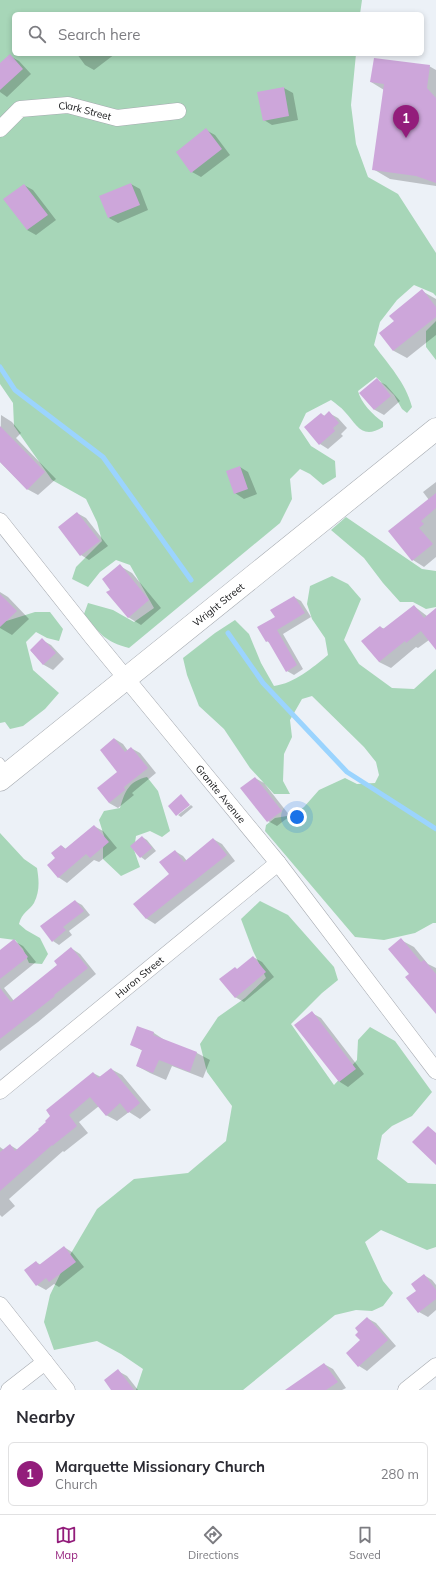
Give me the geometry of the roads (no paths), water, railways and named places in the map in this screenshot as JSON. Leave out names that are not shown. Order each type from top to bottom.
[{"type":"main road","name":"Wright Street","points":[[3,772],[128,678],[436,429]]},
{"type":"street","name":"Clark Street","points":[[0,129],[20,110],[68,105],[117,118],[178,111]]},
{"type":"street","name":"Granite Avenue","points":[[0,521],[92,637],[128,678],[278,863],[433,1063]]},
{"type":"street","name":"Huron Street","points":[[0,1091],[278,863]]},
{"type":"street","points":[[0,1305],[68,1390]]},
{"type":"street","points":[[9,1390],[45,1362]]},
{"type":"street","points":[[406,1390],[436,1366]]},
{"type":"waterway","points":[[0,367],[15,390],[103,457],[191,580]]},
{"type":"waterway","points":[[228,633],[263,683],[347,772],[436,829]]},
{"type":"place","name":"Marquette Missionary Church","points":[[406,138]]}]
